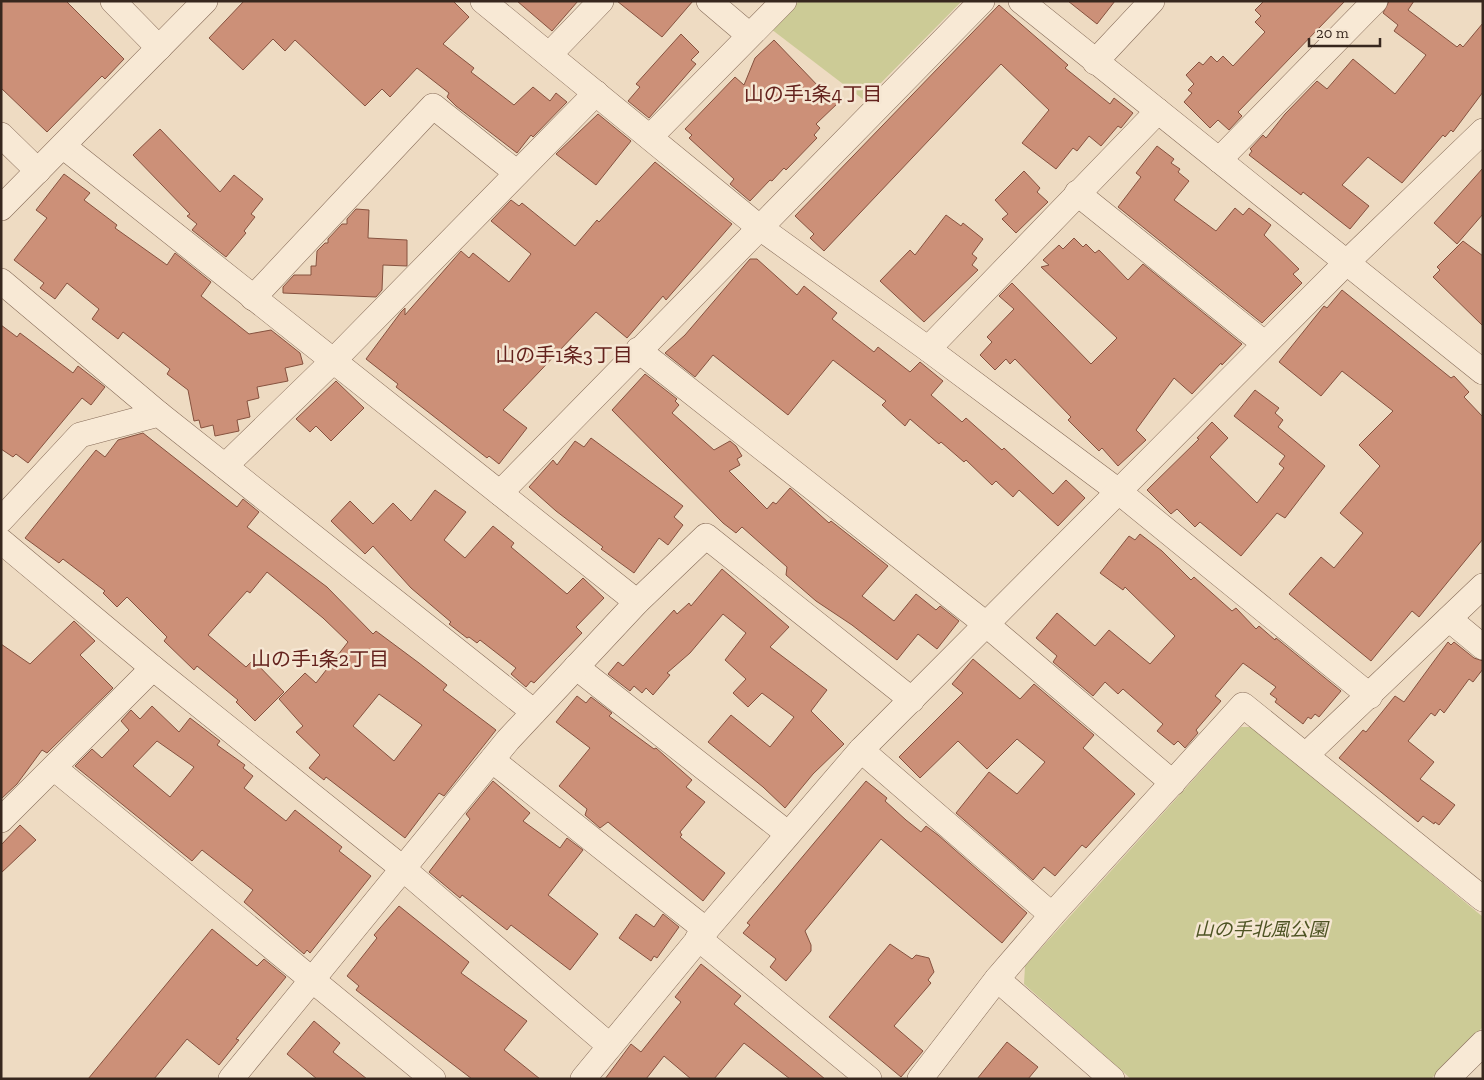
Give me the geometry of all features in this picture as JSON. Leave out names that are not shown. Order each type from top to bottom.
[{"type":"street","points":[[113,1],[159,48]]},
{"type":"street","points":[[1,208],[205,1]]},
{"type":"street","points":[[483,1],[759,227],[928,349],[1118,491],[1370,696]]},
{"type":"street","points":[[549,55],[601,1]]},
{"type":"street","points":[[709,1],[749,35]]},
{"type":"street","points":[[650,137],[784,1]]},
{"type":"street","points":[[500,493],[982,1]]},
{"type":"street","points":[[1021,1],[1483,372]]},
{"type":"street","points":[[1096,62],[1152,1]]},
{"type":"street","points":[[1219,160],[1375,1]]},
{"type":"street","points":[[226,466],[333,361],[596,93]]},
{"type":"street","points":[[253,298],[433,106],[517,173]]},
{"type":"street","points":[[928,349],[1158,111]]},
{"type":"street","points":[[585,1078],[702,934],[861,750],[1346,263],[1483,131]]},
{"type":"street","points":[[1,135],[38,171]]},
{"type":"street","points":[[63,146],[637,602]]},
{"type":"street","points":[[1077,193],[1265,344]]},
{"type":"street","points":[[1,281],[159,414],[534,712]]},
{"type":"street","points":[[638,350],[987,625],[1173,783]]},
{"type":"street","points":[[1,520],[80,435],[159,414]]},
{"type":"street","points":[[231,1079],[401,868],[492,760],[534,712],[637,602],[706,536],[912,700]]},
{"type":"street","points":[[1,541],[153,668],[401,868],[610,1046]]},
{"type":"street","points":[[1306,755],[1370,696],[1483,586]]},
{"type":"street","points":[[1448,620],[1483,647]]},
{"type":"street","points":[[576,667],[787,834]]},
{"type":"street","points":[[1,820],[153,668]]},
{"type":"street","points":[[920,1079],[997,979],[1052,915],[1243,704],[1483,899]]},
{"type":"street","points":[[861,750],[1052,915]]},
{"type":"street","points":[[492,760],[702,934],[869,1079]]},
{"type":"street","points":[[54,768],[433,1079]]},
{"type":"street","points":[[997,979],[1112,1079]]},
{"type":"street","points":[[1447,1079],[1483,1043]]},
{"type":"green space","points":[[799,1],[962,1],[864,100],[771,29]]},
{"type":"green space","name":"山の手北風公園","points":[[1241,727],[1254,727],[1483,917],[1483,1027],[1431,1079],[1131,1079],[1024,984],[1025,966]]},
{"type":"building","points":[[1,1],[66,1],[124,59],[105,79],[102,76],[47,132],[1,88]]},
{"type":"building","points":[[244,1],[453,1],[469,17],[443,44],[474,68],[471,72],[514,105],[533,87],[550,101],[556,93],[567,102],[533,137],[531,135],[517,153],[456,106],[447,97],[449,93],[417,68],[390,97],[382,89],[365,106],[295,40],[285,51],[273,39],[243,70],[209,38]]},
{"type":"building","points":[[517,1],[578,1],[552,31]]},
{"type":"building","points":[[617,1],[693,1],[662,37]]},
{"type":"building","points":[[1068,1],[1115,1],[1097,24]]},
{"type":"building","points":[[1264,1],[1345,1],[1238,112],[1242,116],[1229,130],[1218,120],[1210,128],[1184,102],[1192,93],[1188,90],[1194,84],[1186,75],[1199,62],[1203,65],[1211,56],[1217,62],[1223,56],[1233,66],[1265,32],[1255,22],[1261,16],[1255,10]]},
{"type":"building","points":[[1389,1],[1414,1],[1408,10],[1457,47],[1460,44],[1463,47],[1483,23],[1483,92],[1453,132],[1451,130],[1445,137],[1443,135],[1402,183],[1368,157],[1342,185],[1369,206],[1350,229],[1303,192],[1301,195],[1249,155],[1252,151],[1250,149],[1263,135],[1266,138],[1285,114],[1317,81],[1327,89],[1353,59],[1395,94],[1426,55],[1394,31],[1398,25],[1383,13]]},
{"type":"building","points":[[999,5],[1068,65],[1065,68],[1110,104],[1114,98],[1133,113],[1121,128],[1118,126],[1101,146],[1089,136],[1077,151],[1073,148],[1056,169],[1022,143],[1049,110],[1001,64],[824,251],[810,238],[814,234],[795,216]]},
{"type":"building","points":[[681,34],[699,52],[691,60],[696,64],[649,118],[628,101],[640,87],[636,84]]},
{"type":"building","points":[[774,40],[821,89],[824,86],[839,102],[816,124],[820,128],[814,135],[817,138],[786,170],[784,168],[772,181],[770,180],[750,201],[730,184],[734,179],[689,138],[692,135],[685,129],[735,77],[744,85],[755,58]]},
{"type":"building","points":[[598,114],[631,141],[596,185],[556,154]]},
{"type":"building","points":[[160,129],[220,192],[234,175],[263,199],[251,214],[255,217],[244,231],[246,233],[226,257],[192,230],[197,224],[187,216],[190,214],[133,155]]},
{"type":"building","points":[[1157,146],[1174,159],[1171,163],[1180,169],[1178,172],[1189,181],[1174,200],[1216,231],[1235,208],[1243,215],[1249,208],[1271,225],[1264,235],[1299,269],[1293,274],[1302,283],[1262,323],[1118,207],[1141,177],[1136,173]]},
{"type":"building","points":[[655,162],[732,224],[666,300],[663,296],[627,338],[596,312],[503,410],[527,428],[499,464],[489,456],[487,458],[396,387],[398,384],[366,359],[401,312],[405,308],[405,315],[461,251],[469,258],[473,253],[509,282],[531,254],[491,221],[511,200],[519,206],[522,203],[575,246],[597,220],[599,222]]},
{"type":"building","points":[[1483,168],[1483,214],[1457,244],[1434,223]]},
{"type":"building","points":[[1024,171],[1040,188],[1037,192],[1048,202],[1016,233],[1002,219],[1008,214],[995,200]]},
{"type":"building","points":[[64,174],[90,193],[84,200],[117,225],[115,228],[167,265],[175,253],[211,282],[201,296],[249,334],[271,330],[300,353],[303,364],[285,368],[288,381],[257,387],[259,398],[247,401],[250,417],[237,420],[239,431],[215,436],[213,425],[201,428],[199,420],[194,421],[188,390],[167,374],[170,369],[123,332],[118,339],[92,319],[99,309],[67,283],[55,299],[40,288],[44,283],[14,260],[47,218],[36,210]]},
{"type":"building","points":[[356,209],[369,210],[368,238],[407,240],[407,266],[383,265],[382,290],[376,297],[283,293],[283,287],[294,275],[311,275],[311,266],[316,266],[317,251],[325,243],[328,243],[328,239],[342,224],[347,224],[347,219]]},
{"type":"building","points":[[946,215],[961,226],[963,223],[983,239],[972,254],[977,258],[972,265],[978,270],[924,322],[880,281],[910,250],[915,255]]},
{"type":"building","points":[[1074,238],[1083,247],[1086,244],[1095,253],[1099,250],[1128,280],[1143,264],[1242,344],[1192,394],[1174,378],[1136,430],[1146,440],[1118,466],[1102,448],[1099,451],[1068,420],[1071,417],[1015,359],[1010,364],[1006,359],[995,370],[980,355],[992,342],[987,337],[1014,309],[999,296],[1012,283],[1091,364],[1117,338],[1041,267],[1049,265],[1043,260],[1059,245],[1063,249]]},
{"type":"building","points":[[1463,241],[1483,256],[1483,326],[1433,277],[1440,270],[1437,267]]},
{"type":"building","points":[[750,259],[757,259],[797,295],[804,286],[837,313],[832,319],[874,352],[878,347],[910,372],[920,362],[943,381],[931,395],[962,422],[966,418],[1002,450],[1004,448],[1053,494],[1066,480],[1085,498],[1058,526],[1019,490],[1013,497],[996,481],[992,485],[966,460],[964,462],[941,442],[939,444],[910,419],[905,426],[882,405],[886,401],[833,360],[788,415],[713,355],[695,377],[665,353],[685,335]]},
{"type":"building","points":[[1342,290],[1451,378],[1454,376],[1469,392],[1464,397],[1483,417],[1483,539],[1419,617],[1412,611],[1371,661],[1289,594],[1321,557],[1334,568],[1363,533],[1340,513],[1380,466],[1359,445],[1393,411],[1342,371],[1321,396],[1279,362],[1324,306],[1327,308]]},
{"type":"building","points":[[1,325],[17,337],[20,333],[73,373],[78,366],[105,387],[91,405],[82,398],[28,463],[16,454],[13,457],[1,449]]},
{"type":"building","points":[[645,374],[677,399],[675,401],[679,405],[672,413],[714,450],[730,441],[736,446],[742,456],[737,459],[740,465],[729,471],[767,509],[773,502],[776,504],[790,488],[829,523],[831,521],[888,566],[862,596],[894,621],[916,594],[936,610],[940,606],[959,621],[937,649],[918,634],[897,660],[852,625],[816,601],[786,575],[787,567],[742,527],[736,533],[723,523],[612,410]]},
{"type":"building","points":[[336,381],[364,408],[331,441],[316,426],[310,432],[296,419]]},
{"type":"building","points":[[1255,390],[1279,408],[1275,413],[1283,420],[1278,427],[1325,466],[1285,518],[1277,513],[1241,556],[1200,522],[1195,527],[1177,509],[1171,514],[1147,490],[1199,439],[1197,438],[1212,422],[1228,438],[1210,457],[1257,503],[1284,468],[1279,464],[1285,456],[1234,416]]},
{"type":"building","points":[[143,433],[237,507],[243,499],[259,512],[247,527],[327,587],[373,634],[376,631],[419,663],[447,685],[443,690],[496,730],[444,796],[439,793],[405,838],[326,777],[324,780],[309,768],[320,755],[296,732],[303,726],[279,699],[305,673],[316,683],[348,642],[323,618],[267,572],[250,593],[247,591],[208,635],[246,667],[253,660],[284,692],[255,721],[236,702],[238,700],[197,666],[194,670],[164,641],[167,637],[127,597],[117,607],[103,593],[105,591],[63,559],[59,563],[25,538],[96,450],[105,457],[118,440]],"holes":[[[379,694],[422,725],[394,761],[353,726]]]},
{"type":"building","points":[[591,438],[683,506],[674,517],[683,525],[668,545],[659,538],[634,573],[601,549],[603,547],[556,511],[529,487],[553,460],[557,465],[575,441],[584,447]]},
{"type":"building","points":[[435,490],[466,512],[444,540],[465,558],[493,526],[514,543],[511,547],[567,594],[583,578],[604,598],[576,627],[582,633],[534,683],[531,681],[526,687],[511,674],[516,668],[480,640],[477,643],[469,637],[467,638],[449,624],[451,622],[411,588],[373,546],[365,554],[331,521],[350,501],[373,524],[393,503],[411,521]]},
{"type":"building","points":[[1140,534],[1162,551],[1191,580],[1194,577],[1232,611],[1236,608],[1256,629],[1259,626],[1275,640],[1276,638],[1341,691],[1319,717],[1315,714],[1311,719],[1308,717],[1303,724],[1275,702],[1277,699],[1270,694],[1276,687],[1243,663],[1215,696],[1221,701],[1196,730],[1198,733],[1185,748],[1178,741],[1174,745],[1157,731],[1163,724],[1123,689],[1118,694],[1105,682],[1093,696],[1053,662],[1057,656],[1036,638],[1057,613],[1095,646],[1109,630],[1150,664],[1175,636],[1125,587],[1123,590],[1100,573],[1129,536],[1135,540]]},
{"type":"building","points":[[722,569],[789,627],[770,647],[827,690],[811,711],[844,744],[813,774],[785,808],[763,787],[708,742],[731,715],[770,747],[794,717],[762,693],[748,707],[733,693],[746,679],[725,660],[746,633],[723,614],[690,653],[667,673],[670,675],[653,695],[646,688],[642,693],[634,686],[630,691],[608,674],[618,662],[623,666],[674,610],[677,614],[689,603],[691,606]]},
{"type":"building","points":[[74,621],[95,641],[80,655],[113,688],[47,753],[42,750],[17,784],[1,799],[1,644],[30,664]]},
{"type":"building","points":[[1448,642],[1451,645],[1454,642],[1474,658],[1483,661],[1483,669],[1473,682],[1469,679],[1444,713],[1440,709],[1435,716],[1431,713],[1408,741],[1434,762],[1420,779],[1455,805],[1439,825],[1435,822],[1434,824],[1423,816],[1418,822],[1339,758],[1363,730],[1366,732],[1395,696],[1404,702]]},
{"type":"building","points":[[973,659],[1020,699],[1034,684],[1094,735],[1083,748],[1135,794],[1086,848],[1082,845],[1055,876],[1044,867],[1033,880],[956,813],[989,772],[1017,794],[1045,762],[1017,739],[987,769],[958,741],[920,778],[899,757],[963,693],[952,684]]},
{"type":"building","points":[[577,696],[586,703],[591,697],[612,713],[609,716],[654,749],[656,748],[692,780],[686,787],[705,802],[680,832],[682,835],[680,837],[725,873],[703,901],[608,822],[600,828],[585,815],[587,809],[559,786],[590,748],[556,722]]},
{"type":"building","points":[[152,706],[179,732],[190,718],[220,741],[217,745],[245,765],[243,768],[253,776],[244,788],[286,821],[295,810],[342,847],[339,851],[371,876],[310,953],[307,950],[304,954],[244,902],[253,890],[202,850],[192,861],[75,766],[92,749],[102,758],[129,730],[121,721],[131,710],[140,719]],"holes":[[[157,741],[194,767],[170,797],[133,766]]]},
{"type":"building","points":[[493,781],[530,813],[523,821],[560,848],[567,838],[583,850],[548,895],[598,934],[570,970],[511,925],[507,930],[462,895],[460,898],[429,872],[470,819],[466,814]]},
{"type":"building","points":[[866,781],[887,798],[885,801],[906,820],[921,832],[926,826],[938,835],[1027,913],[1002,943],[881,839],[805,931],[811,945],[811,951],[786,981],[770,967],[776,959],[743,933],[750,925],[747,923]]},
{"type":"building","points":[[20,825],[36,840],[1,873],[1,845]]},
{"type":"building","points":[[399,906],[469,962],[461,973],[527,1021],[504,1050],[540,1079],[472,1079],[356,990],[359,986],[347,976],[377,938],[374,935]]},
{"type":"building","points":[[636,914],[654,927],[663,914],[679,927],[657,958],[654,956],[651,961],[619,938]]},
{"type":"building","points":[[212,929],[257,966],[264,959],[286,977],[236,1039],[239,1040],[219,1065],[187,1039],[154,1079],[88,1079]]},
{"type":"building","points":[[890,944],[912,959],[916,955],[929,958],[934,972],[928,980],[931,983],[894,1026],[923,1051],[901,1077],[829,1017]]},
{"type":"building","points":[[701,964],[741,996],[734,1004],[825,1079],[790,1079],[744,1043],[714,1079],[691,1079],[664,1056],[646,1079],[605,1079],[631,1044],[641,1052],[681,1002],[675,997]]},
{"type":"building","points":[[314,1021],[340,1043],[333,1052],[367,1079],[317,1079],[287,1054]]},
{"type":"building","points":[[1007,1042],[1038,1067],[1028,1079],[977,1079]]},
{"type":"district","name":"山の手1条4丁目","points":[[813,94]]},
{"type":"district","name":"山の手1条3丁目","points":[[564,355]]},
{"type":"district","name":"山の手1条2丁目","points":[[320,659]]}]
